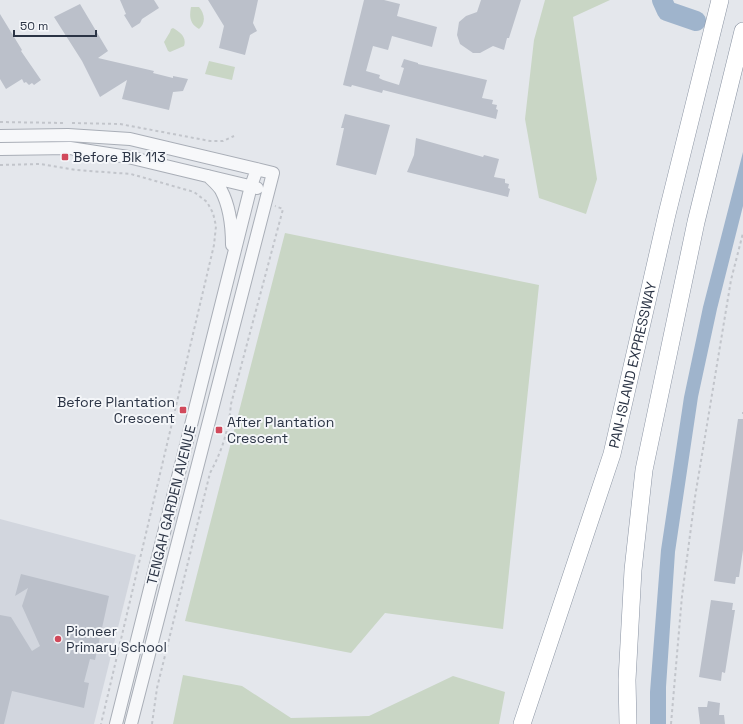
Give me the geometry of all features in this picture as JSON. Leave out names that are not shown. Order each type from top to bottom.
[{"type":"highway","name":"PAN-ISLAND EXPRESSWAY","points":[[522,724],[612,454],[667,214],[720,0]]},
{"type":"highway","points":[[628,724],[627,680],[633,570],[644,470],[696,222],[743,31]]},
{"type":"street","points":[[0,136],[68,135],[130,139],[257,169]]},
{"type":"street","points":[[0,149],[70,148],[128,157],[251,186],[268,192]]},
{"type":"street","name":"TENGAH GARDEN AVENUE","points":[[116,724],[231,264],[251,186],[257,169],[273,173],[131,724]]},
{"type":"street","points":[[208,176],[220,189],[228,211],[232,235],[231,264]]},
{"type":"path","points":[[0,122],[16,122]]},
{"type":"path","points":[[0,165],[41,164],[76,170],[131,174],[194,192],[207,202],[213,213],[216,226],[214,246],[101,724]]},
{"type":"path","points":[[152,724],[157,688],[210,473],[220,454],[230,420],[231,404],[283,209]]},
{"type":"path","points":[[671,724],[682,596],[695,497],[731,280],[743,233]]},
{"type":"shaded area","name":"Pioneer Primary School","points":[[0,519],[136,555],[94,724],[0,724]]},
{"type":"green space","points":[[545,0],[610,0],[573,17],[597,179],[586,214],[539,198],[525,119],[534,40]]},
{"type":"green space","points":[[191,7],[199,7],[203,13],[204,21],[199,29],[191,20]]},
{"type":"green space","points":[[173,28],[184,37],[185,43],[184,46],[170,52],[168,51],[164,42]]},
{"type":"green space","points":[[209,61],[235,67],[232,80],[205,74]]},
{"type":"green space","points":[[285,233],[539,285],[503,629],[385,613],[351,653],[185,621]]},
{"type":"green space","points":[[183,675],[242,686],[291,718],[369,716],[453,676],[505,692],[499,724],[173,724]]},
{"type":"water","points":[[743,152],[743,206],[717,309],[698,397],[675,552],[666,687],[666,724],[650,724],[650,692],[661,550],[684,397],[703,307]]},
{"type":"building","points":[[120,0],[154,0],[159,8],[142,19],[140,23],[132,28],[124,15],[126,14]]},
{"type":"building","points":[[208,0],[258,0],[253,23],[257,31],[250,35],[245,55],[219,48],[224,26]]},
{"type":"building","points":[[364,0],[384,0],[400,4],[397,16],[437,27],[432,47],[392,36],[388,50],[373,46],[366,71],[380,75],[379,78],[399,85],[404,68],[401,67],[404,59],[418,64],[487,80],[482,98],[493,100],[492,104],[497,105],[496,109],[498,110],[496,119],[383,90],[382,93],[352,85],[351,87],[343,85]]},
{"type":"building","points":[[481,0],[521,0],[504,50],[493,46],[480,53],[473,53],[460,44],[457,35],[459,22],[466,16],[477,12]]},
{"type":"building","points":[[80,4],[108,51],[98,58],[154,71],[153,73],[173,78],[173,76],[188,79],[183,91],[173,92],[169,110],[122,99],[127,80],[100,97],[82,61],[54,17]]},
{"type":"building","points":[[0,14],[22,50],[21,51],[41,80],[34,85],[32,83],[29,85],[26,82],[24,83],[22,79],[6,89],[0,79]]},
{"type":"building","points":[[345,114],[390,125],[376,175],[336,165],[344,128],[341,128]]},
{"type":"building","points":[[416,138],[483,157],[484,155],[499,159],[494,177],[505,179],[505,183],[509,184],[508,188],[510,189],[508,197],[407,172],[414,155]]},
{"type":"building","points":[[738,419],[743,419],[743,550],[739,577],[736,577],[735,584],[714,581]]},
{"type":"building","name":"Pioneer Primary School","points":[[21,574],[109,596],[95,660],[90,659],[84,682],[89,683],[84,708],[12,691],[4,724],[0,724],[0,615],[11,617],[32,651],[40,646],[22,606],[28,588],[15,596]]},
{"type":"building","points":[[711,600],[733,603],[732,610],[735,610],[725,673],[722,672],[721,681],[699,677]]},
{"type":"building","points":[[708,701],[720,703],[719,715],[724,715],[725,724],[700,724],[698,707],[707,707]]},
{"type":"waterway","points":[[662,0],[667,11],[696,21]]},
{"type":"place","name":"Before Blk 113","points":[[65,157]]},
{"type":"place","name":"Before Plantation Crescent","points":[[183,410]]},
{"type":"place","name":"After Plantation Crescent","points":[[219,430]]},
{"type":"place","name":"Pioneer Primary School","points":[[58,639]]}]
